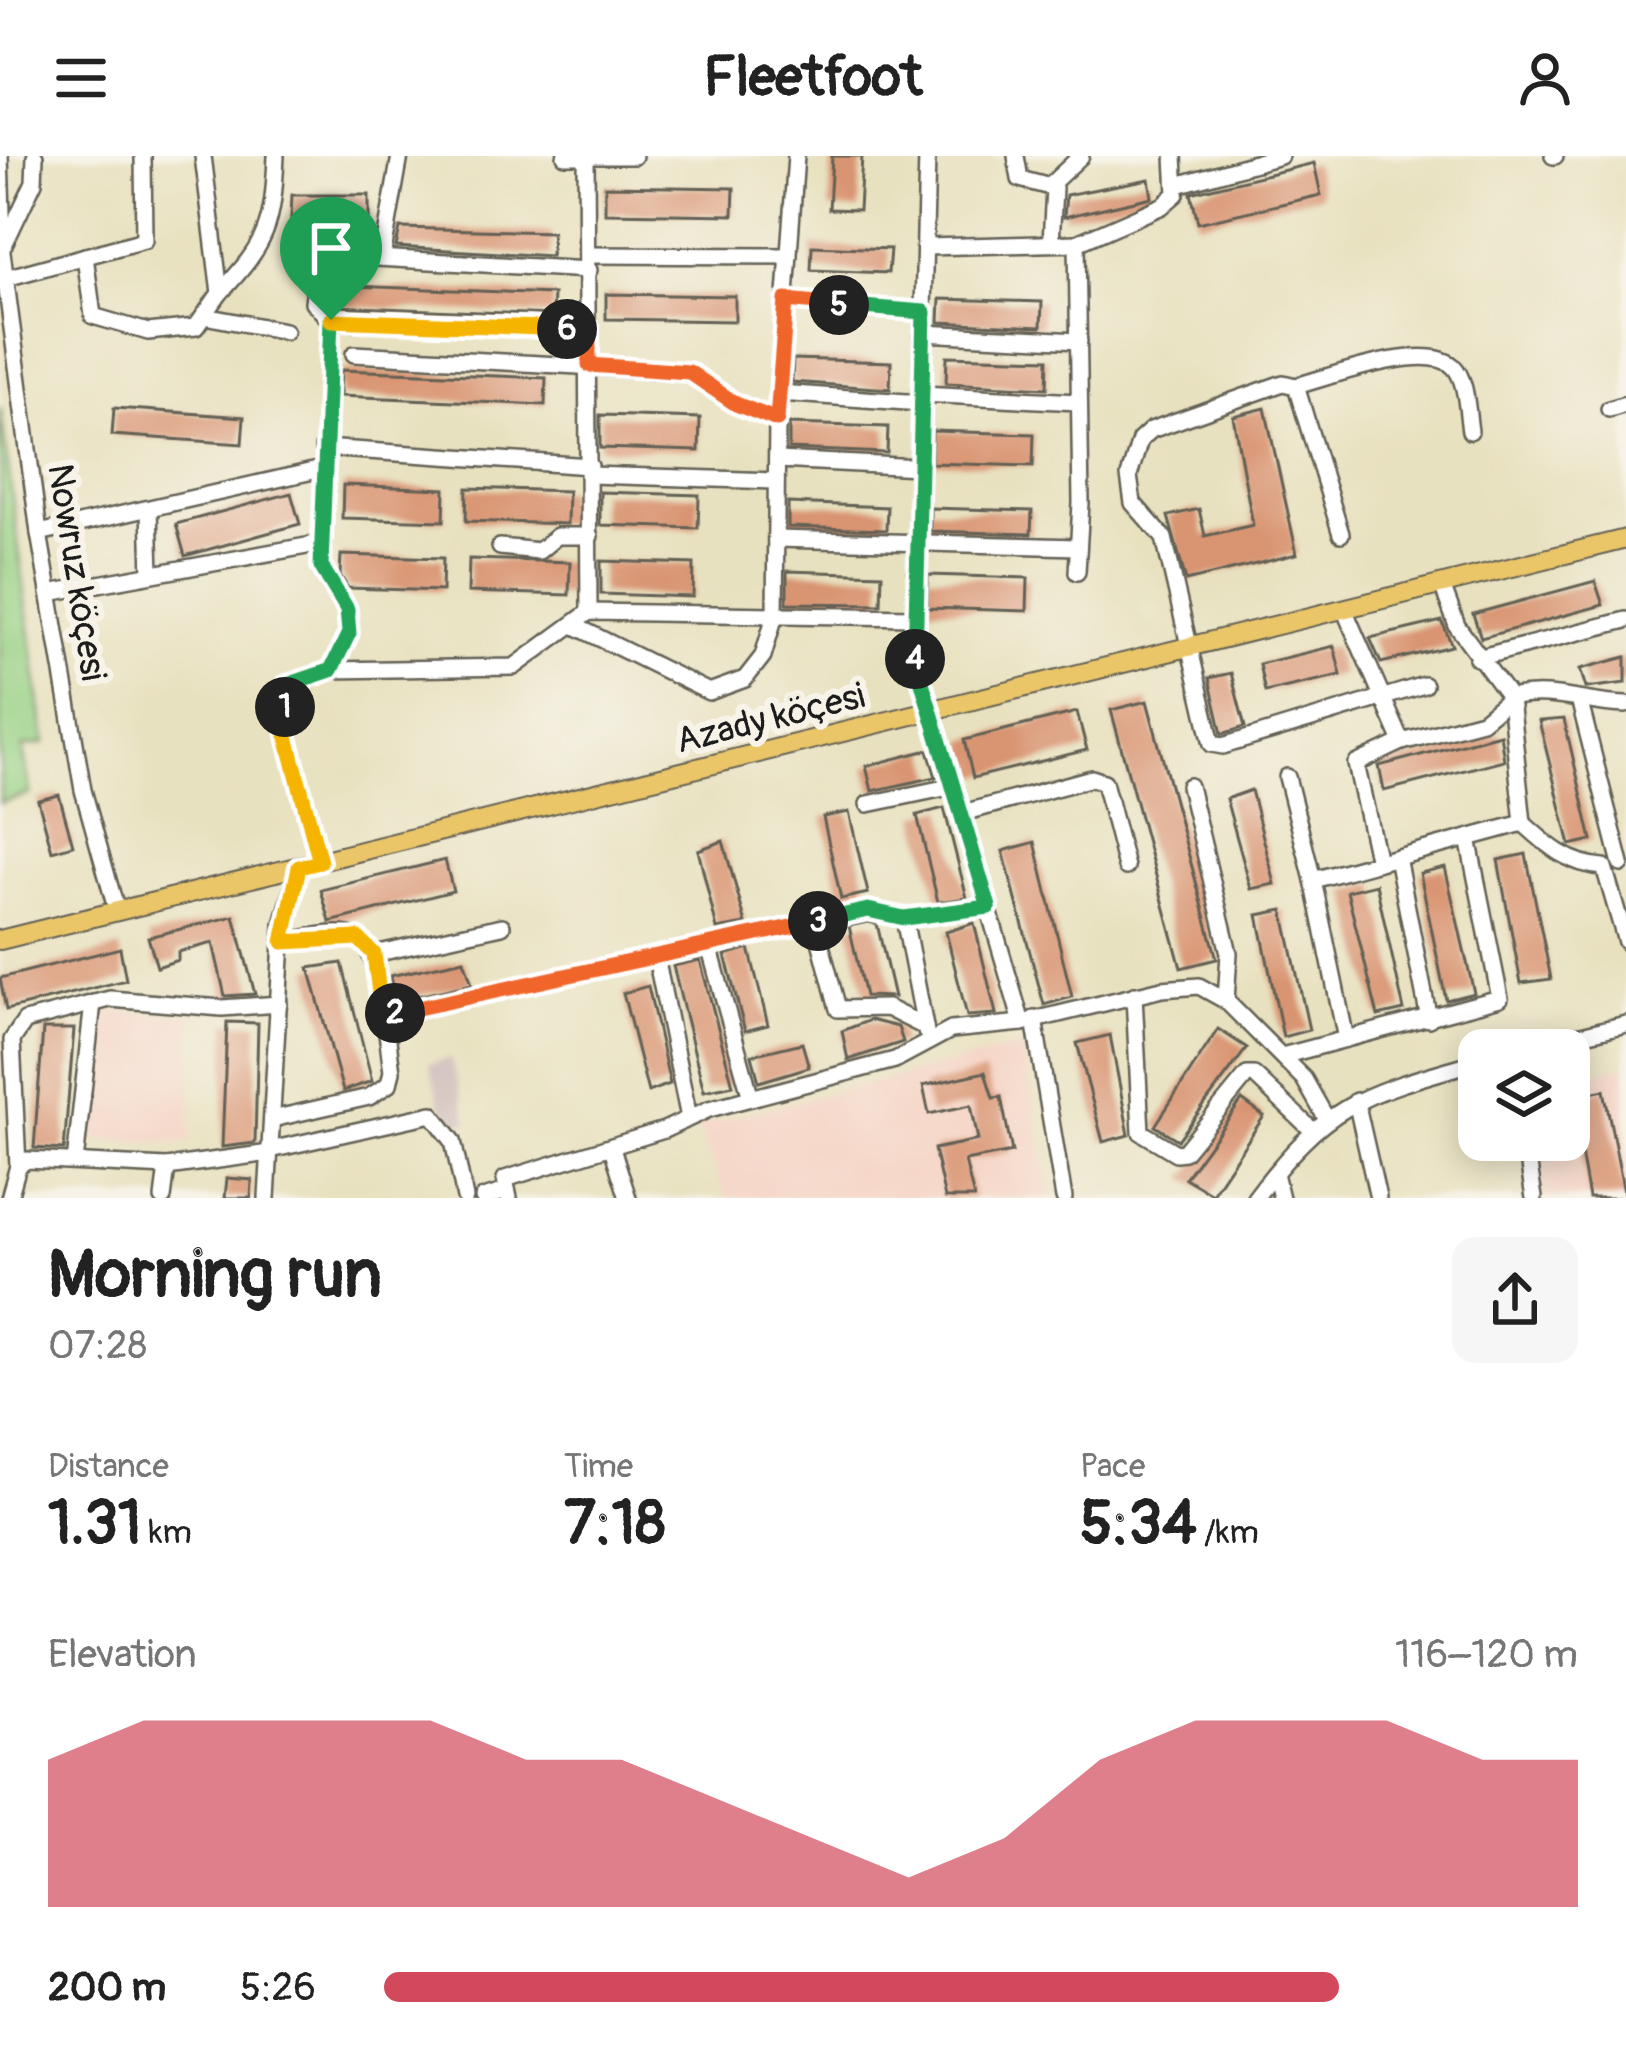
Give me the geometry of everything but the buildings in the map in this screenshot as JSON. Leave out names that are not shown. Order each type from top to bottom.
[{"type":"main road","name":"Azady köçesi","points":[[0,940],[1626,539]]},
{"type":"street","name":"Nowruz köçesi","points":[[0,156],[2,241],[39,532],[83,790],[118,911]]},
{"type":"street","points":[[2,241],[34,182],[35,156]]},
{"type":"street","points":[[6,278],[144,240],[143,156]]},
{"type":"street","points":[[203,156],[220,293]]},
{"type":"street","points":[[85,256],[93,316],[148,332],[196,327],[261,250],[274,201],[276,156]]},
{"type":"street","points":[[382,259],[400,156]]},
{"type":"street","points":[[565,156],[634,156]]},
{"type":"street","points":[[320,862],[287,737],[284,686],[331,670],[514,667],[589,612],[586,156]]},
{"type":"street","points":[[575,626],[709,692],[745,679],[763,656],[775,615],[777,420],[796,156]]},
{"type":"street","points":[[928,156],[914,655],[1028,1021],[1064,1198]]},
{"type":"street","points":[[1016,156],[1020,179],[1052,184]]},
{"type":"street","points":[[1051,243],[1052,184],[1081,156]]},
{"type":"street","points":[[926,247],[1077,243],[1162,206],[1176,194],[1174,156]]},
{"type":"street","points":[[1177,185],[1280,156]]},
{"type":"street","points":[[1077,243],[1077,572]]},
{"type":"street","points":[[589,329],[331,320],[313,302],[317,272],[341,256],[589,262],[789,256]]},
{"type":"street","points":[[786,300],[924,312]]},
{"type":"street","points":[[204,316],[285,331]]},
{"type":"street","points":[[331,320],[321,566],[347,609],[349,633],[331,670]]},
{"type":"street","points":[[923,333],[1079,341]]},
{"type":"street","points":[[354,354],[689,372],[736,404],[777,420]]},
{"type":"street","points":[[1424,685],[1217,746],[1207,739],[1164,538],[1133,503],[1129,476],[1140,440],[1150,430],[1283,383],[1295,386],[1397,359],[1436,358],[1452,364],[1460,376],[1470,431]]},
{"type":"street","points":[[1295,386],[1341,534]]},
{"type":"street","points":[[779,393],[1079,402]]},
{"type":"street","points":[[1609,410],[1626,404]]},
{"type":"street","points":[[323,448],[776,481]]},
{"type":"street","points":[[777,460],[919,466]]},
{"type":"street","points":[[39,532],[322,469]]},
{"type":"street","points":[[149,509],[152,574]]},
{"type":"street","points":[[500,547],[538,551],[557,536],[590,536]]},
{"type":"street","points":[[776,538],[1078,547]]},
{"type":"street","points":[[49,593],[322,543]]},
{"type":"street","points":[[1442,585],[1457,626],[1510,698],[1523,823],[1553,851],[1586,866],[1617,865]]},
{"type":"street","points":[[1344,609],[1402,742]]},
{"type":"street","points":[[589,612],[915,617]]},
{"type":"street","points":[[1477,658],[1626,620]]},
{"type":"street","points":[[1378,862],[1356,764],[1402,742],[1482,721],[1510,698],[1541,690],[1580,704],[1626,705]]},
{"type":"street","points":[[1580,704],[1617,865],[1626,942]]},
{"type":"street","points":[[1287,777],[1346,1039]]},
{"type":"street","points":[[963,813],[1092,778],[1104,782],[1126,867]]},
{"type":"street","points":[[868,804],[954,786]]},
{"type":"street","points":[[1189,786],[1229,953],[1226,1001]]},
{"type":"street","points":[[1313,880],[1523,823]]},
{"type":"street","points":[[1282,1056],[1500,998],[1468,838]]},
{"type":"street","points":[[1397,857],[1429,1019]]},
{"type":"street","points":[[267,1198],[283,942],[299,867]]},
{"type":"street","points":[[382,1016],[868,910],[904,918],[989,907]]},
{"type":"street","points":[[904,918],[926,1034]]},
{"type":"street","points":[[815,922],[838,1009],[887,1008],[926,1034]]},
{"type":"street","points":[[374,954],[502,926]]},
{"type":"street","points":[[272,1119],[369,1096],[389,1084],[392,1070],[374,954],[358,938],[344,935],[283,942]]},
{"type":"street","points":[[709,946],[751,1098]]},
{"type":"street","points":[[656,957],[689,1118]]},
{"type":"street","points":[[483,1198],[508,1195],[505,1180],[612,1148],[689,1118],[895,1060],[926,1034],[1028,1021],[1134,994],[1199,986],[1226,1001],[1282,1056],[1304,1079],[1326,1118]]},
{"type":"street","points":[[1134,994],[1141,1132],[1148,1139],[1184,1152],[1247,1076],[1254,1076],[1312,1130]]},
{"type":"street","points":[[9,1198],[18,1166],[8,1135],[7,1035],[25,1021],[110,999],[222,1008],[279,1004]]},
{"type":"street","points":[[75,1162],[94,1003]]},
{"type":"street","points":[[1590,1033],[1626,1024]]},
{"type":"street","points":[[1256,1198],[1326,1118],[1356,1101],[1458,1068]]},
{"type":"street","points":[[1356,1101],[1378,1198]]},
{"type":"street","points":[[18,1166],[27,1160],[167,1167],[270,1152],[432,1114],[453,1141],[465,1198]]},
{"type":"street","points":[[612,1148],[628,1198]]},
{"type":"street","points":[[1528,1161],[1534,1198]]},
{"type":"street","points":[[163,1198],[167,1167]]},
{"type":"street","points":[[1275,1173],[1281,1198]]},
{"type":"shaded area","points":[[99,1011],[192,1014],[190,1143],[93,1139]]},
{"type":"shaded area","points":[[1022,1046],[1052,1198],[727,1198],[697,1126]]},
{"type":"shaded area","points":[[450,1058],[468,1121],[447,1126],[429,1064]]},
{"type":"shaded area","points":[[1626,1066],[1626,1198],[1545,1198],[1538,1161],[1590,1161],[1590,1073]]},
{"type":"green space","points":[[0,407],[45,743],[23,747],[30,794],[0,803]]},
{"type":"route","points":[[786,300],[924,312],[914,655],[989,907],[904,918],[868,910],[382,1016],[374,954],[358,938],[344,935],[283,942],[283,924],[299,867],[320,862],[287,737],[284,686],[331,670],[349,633],[347,609],[321,566],[331,320],[589,329],[589,365],[689,372],[705,379],[724,398],[777,420],[786,300]]}]
